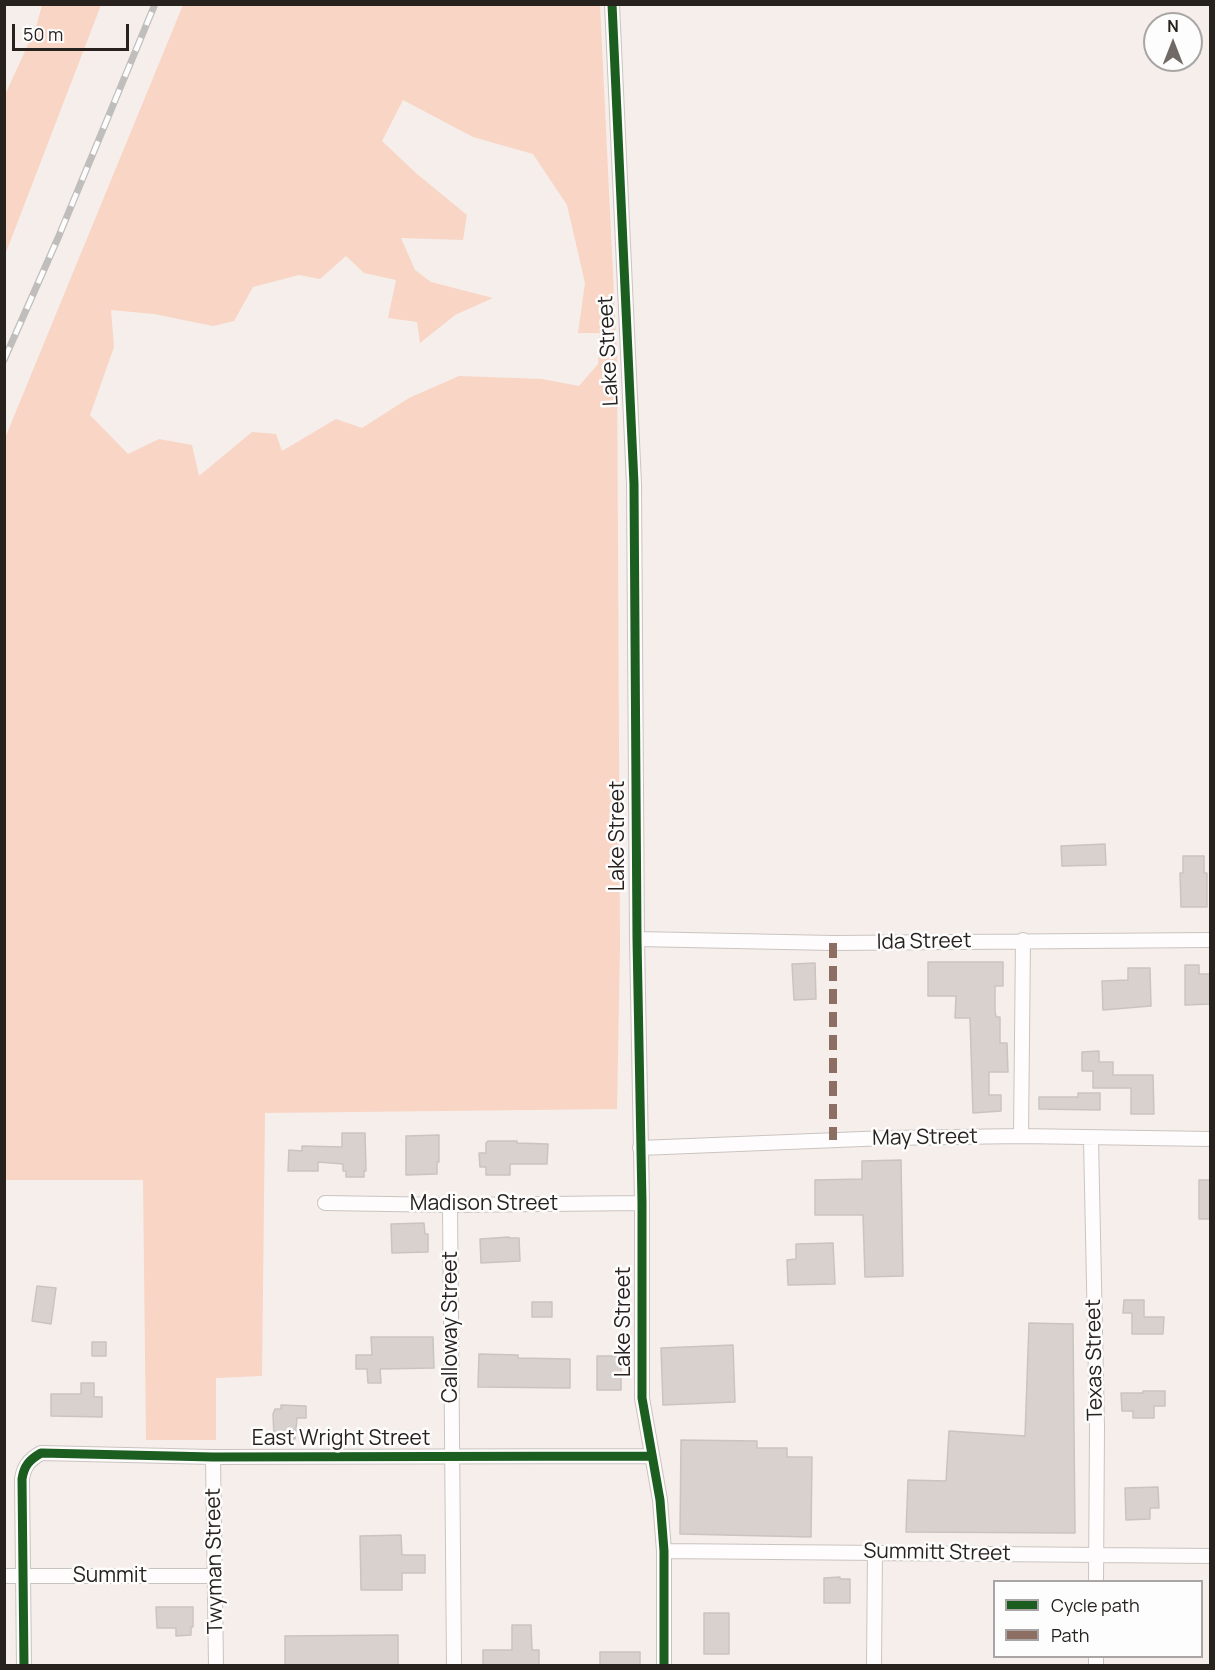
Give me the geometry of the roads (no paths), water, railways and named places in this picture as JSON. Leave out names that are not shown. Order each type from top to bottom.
[{"type":"street","name":"Lake Street","points":[[612,4],[634,484],[642,1398],[660,1500],[664,1551],[664,1665]]},
{"type":"street","name":"Ida Street","points":[[637,939],[833,943],[1210,940]]},
{"type":"street","points":[[1021,1136],[1023,940]]},
{"type":"street","name":"May Street","points":[[640,1148],[887,1138],[1021,1136],[1091,1139],[1210,1139]]},
{"type":"street","name":"Texas Street","points":[[1091,1139],[1097,1428],[1096,1580]]},
{"type":"street","name":"Madison Street","points":[[325,1203],[450,1205],[642,1203]]},
{"type":"street","name":"Calloway Street","points":[[450,1205],[454,1665]]},
{"type":"street","name":"East Wright Street","points":[[23,1576],[22,1479],[24,1468],[32,1458],[41,1453],[213,1457],[651,1456]]},
{"type":"street","name":"Twyman Street","points":[[213,1457],[216,1665]]},
{"type":"street","name":"Summitt Street","points":[[664,1551],[875,1551],[1210,1556]]},
{"type":"street","points":[[874,1665],[875,1551]]},
{"type":"street","name":"Summit","points":[[4,1576],[215,1576]]},
{"type":"street","points":[[23,1576],[24,1665]]},
{"type":"railway","points":[[4,360],[58,238],[155,4]]}]
